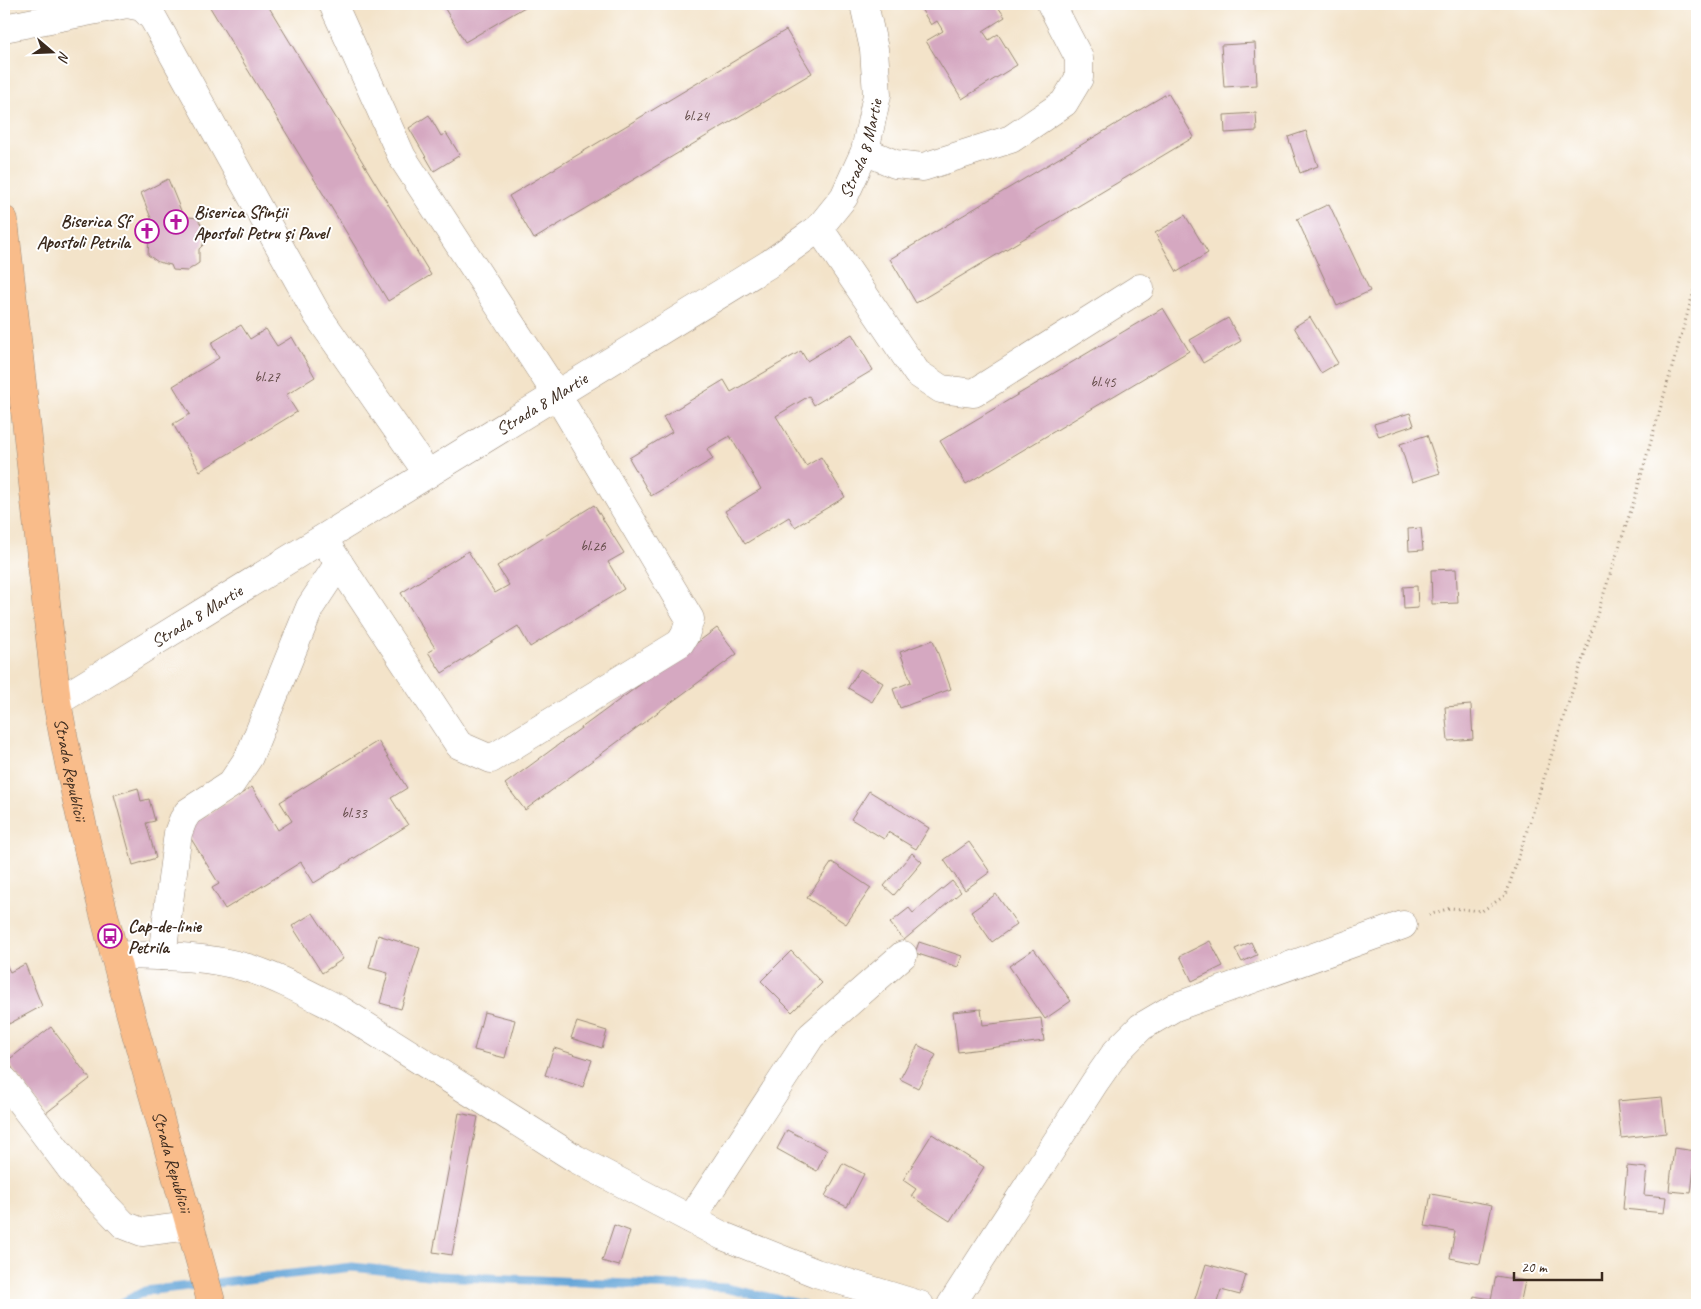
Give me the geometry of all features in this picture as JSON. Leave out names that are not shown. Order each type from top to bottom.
[{"type":"main road","name":"Strada Republicii","points":[[4,220],[57,702],[71,778],[114,955],[212,1305]]},
{"type":"street","points":[[4,28],[127,4],[142,7],[153,18],[318,316],[428,474]]},
{"type":"street","points":[[323,539],[459,746],[491,759],[680,643],[690,618],[557,395],[402,157],[333,4]]},
{"type":"street","name":"Strada 8 Martie","points":[[57,702],[769,264],[819,228],[844,197],[865,151],[877,95],[874,49],[864,4]]},
{"type":"street","points":[[865,151],[895,164],[923,167],[1011,139],[1064,103],[1079,78],[1079,58],[1051,4]]},
{"type":"street","points":[[819,228],[917,373],[941,389],[974,393],[1140,288]]},
{"type":"street","points":[[162,956],[178,833],[182,820],[188,812],[231,784],[250,757],[310,607],[339,563]]},
{"type":"street","points":[[951,1305],[1095,1082],[1116,1052],[1141,1027],[1175,1007],[1403,925]]},
{"type":"street","points":[[114,955],[213,960],[249,968],[304,992],[342,1012],[576,1159],[723,1236],[875,1298],[920,1305]]},
{"type":"street","points":[[691,1219],[811,1036],[903,955]]},
{"type":"street","points":[[4,1080],[74,1174],[124,1225],[142,1232],[190,1226]]},
{"type":"path","points":[[1403,925],[1450,908],[1482,910],[1506,894],[1633,504],[1697,280]]},
{"type":"building","points":[[208,4],[267,4],[431,275],[388,301]]},
{"type":"building","points":[[442,4],[530,4],[465,42]]},
{"type":"building","points":[[918,4],[996,4],[1005,17],[983,31],[989,40],[998,34],[1017,65],[962,99],[926,41],[943,31],[937,21],[931,25]]},
{"type":"building","points":[[786,30],[812,73],[534,239],[509,196]]},
{"type":"building","points":[[1255,43],[1257,85],[1224,87],[1221,45]]},
{"type":"building","points":[[1168,93],[1194,137],[916,303],[890,259]]},
{"type":"building","points":[[1256,113],[1257,131],[1225,133],[1224,115]]},
{"type":"building","points":[[429,115],[441,136],[446,133],[460,155],[434,171],[409,128]]},
{"type":"building","points":[[1306,131],[1318,166],[1300,173],[1288,137]]},
{"type":"building","name":"Biserica Sfinții Apostoli Petru și Pavel","points":[[168,179],[184,218],[197,218],[206,232],[203,245],[199,249],[199,263],[187,271],[173,270],[171,265],[158,262],[148,255],[149,239],[157,233],[141,193]]},
{"type":"building","points":[[1329,204],[1370,291],[1337,306],[1297,219]]},
{"type":"building","points":[[1185,215],[1208,253],[1177,272],[1155,233]]},
{"type":"building","points":[[1163,308],[1189,351],[966,484],[940,441]]},
{"type":"building","points":[[1310,317],[1338,363],[1321,373],[1294,327]]},
{"type":"building","points":[[1228,318],[1241,341],[1203,363],[1190,340]]},
{"type":"building","points":[[241,325],[250,339],[266,329],[277,346],[292,337],[315,377],[286,395],[297,412],[200,471],[173,424],[190,414],[173,386],[219,358],[211,343]]},
{"type":"building","points":[[852,334],[873,370],[814,405],[809,396],[776,416],[806,466],[821,457],[845,497],[795,527],[789,517],[745,544],[725,511],[761,489],[730,436],[707,449],[713,459],[651,496],[629,458],[672,432],[663,417],[724,380],[731,392],[801,351],[807,361]]},
{"type":"building","points":[[1410,413],[1414,425],[1379,437],[1374,424]]},
{"type":"building","points":[[1427,435],[1440,473],[1412,482],[1400,444]]},
{"type":"building","points":[[594,505],[624,553],[608,562],[624,589],[530,647],[518,626],[442,673],[428,652],[435,648],[401,593],[468,551],[495,593],[509,585],[497,566]]},
{"type":"building","points":[[1421,528],[1423,550],[1409,551],[1408,529]]},
{"type":"building","points":[[1456,569],[1458,603],[1432,604],[1431,570]]},
{"type":"building","points":[[1417,586],[1418,608],[1404,609],[1403,587]]},
{"type":"building","points":[[717,628],[737,654],[525,810],[505,784]]},
{"type":"building","points":[[933,640],[951,689],[900,708],[893,689],[911,682],[900,652]]},
{"type":"building","points":[[860,669],[883,683],[872,702],[848,688]]},
{"type":"building","points":[[1471,705],[1473,739],[1448,741],[1445,707]]},
{"type":"building","points":[[378,741],[407,788],[391,798],[408,825],[314,883],[301,862],[225,909],[212,888],[219,884],[185,829],[252,787],[278,830],[292,821],[280,802]]},
{"type":"building","points":[[138,788],[141,801],[149,799],[155,821],[146,823],[156,858],[133,865],[114,795]]},
{"type":"building","points":[[869,791],[929,828],[916,849],[888,832],[884,839],[851,819]]},
{"type":"building","points":[[969,842],[990,872],[965,890],[944,860]]},
{"type":"building","points":[[912,853],[922,862],[894,895],[884,886]]},
{"type":"building","points":[[832,862],[871,888],[846,924],[807,898]]},
{"type":"building","points":[[952,881],[961,892],[904,940],[890,923],[909,908],[913,913]]},
{"type":"building","points":[[996,894],[1017,924],[992,942],[971,912]]},
{"type":"building","points":[[313,913],[343,959],[322,973],[292,926]]},
{"type":"building","points":[[378,935],[420,948],[401,1009],[380,1003],[388,973],[369,968]]},
{"type":"building","points":[[1210,941],[1223,966],[1192,981],[1180,956]]},
{"type":"building","points":[[919,942],[962,956],[958,967],[915,953]]},
{"type":"building","points":[[1251,942],[1257,955],[1242,962],[1235,949]]},
{"type":"building","points":[[1034,949],[1071,1001],[1045,1019],[1009,966]]},
{"type":"building","points":[[791,951],[822,983],[792,1012],[761,981]]},
{"type":"building","points":[[5,962],[10,972],[25,964],[42,1006],[7,1025],[4,1018]]},
{"type":"building","points":[[981,1009],[983,1025],[1041,1018],[1044,1041],[958,1052],[953,1012]]},
{"type":"building","points":[[484,1012],[515,1020],[505,1058],[474,1050]]},
{"type":"building","points":[[577,1022],[607,1031],[602,1048],[571,1038]]},
{"type":"building","points":[[51,1027],[90,1079],[46,1113],[7,1061]]},
{"type":"building","points":[[918,1045],[936,1055],[918,1088],[900,1079]]},
{"type":"building","points":[[554,1048],[592,1060],[583,1087],[545,1075]]},
{"type":"building","points":[[1662,1097],[1666,1133],[1621,1138],[1617,1101]]},
{"type":"building","points":[[459,1113],[478,1117],[452,1255],[433,1252]]},
{"type":"building","points":[[787,1130],[827,1150],[817,1171],[777,1149]]},
{"type":"building","points":[[932,1134],[984,1167],[950,1221],[911,1196],[916,1189],[903,1180]]},
{"type":"building","points":[[1674,1148],[1696,1151],[1691,1193],[1669,1191]]},
{"type":"building","points":[[843,1163],[864,1174],[847,1207],[825,1196]]},
{"type":"building","points":[[1627,1166],[1647,1168],[1644,1195],[1666,1197],[1664,1213],[1623,1209]]},
{"type":"building","points":[[1431,1194],[1492,1205],[1480,1264],[1450,1258],[1455,1231],[1425,1226]]},
{"type":"building","points":[[614,1225],[630,1231],[619,1266],[602,1261]]},
{"type":"building","points":[[1206,1264],[1246,1275],[1240,1295],[1221,1290],[1216,1305],[1193,1305]]},
{"type":"building","points":[[1496,1276],[1525,1281],[1520,1305],[1473,1305],[1474,1296],[1491,1299]]},
{"type":"waterway","points":[[118,1305],[145,1291],[352,1267],[437,1276],[725,1288],[804,1305]]},
{"type":"place","name":"Biserica Sfinții Apostoli Petru și Pavel","points":[[176,222]]},
{"type":"place","name":"Biserica Sf Apostoli Petrila","points":[[147,231]]},
{"type":"place","name":"Cap-de-linie Petrila","points":[[110,936]]}]
